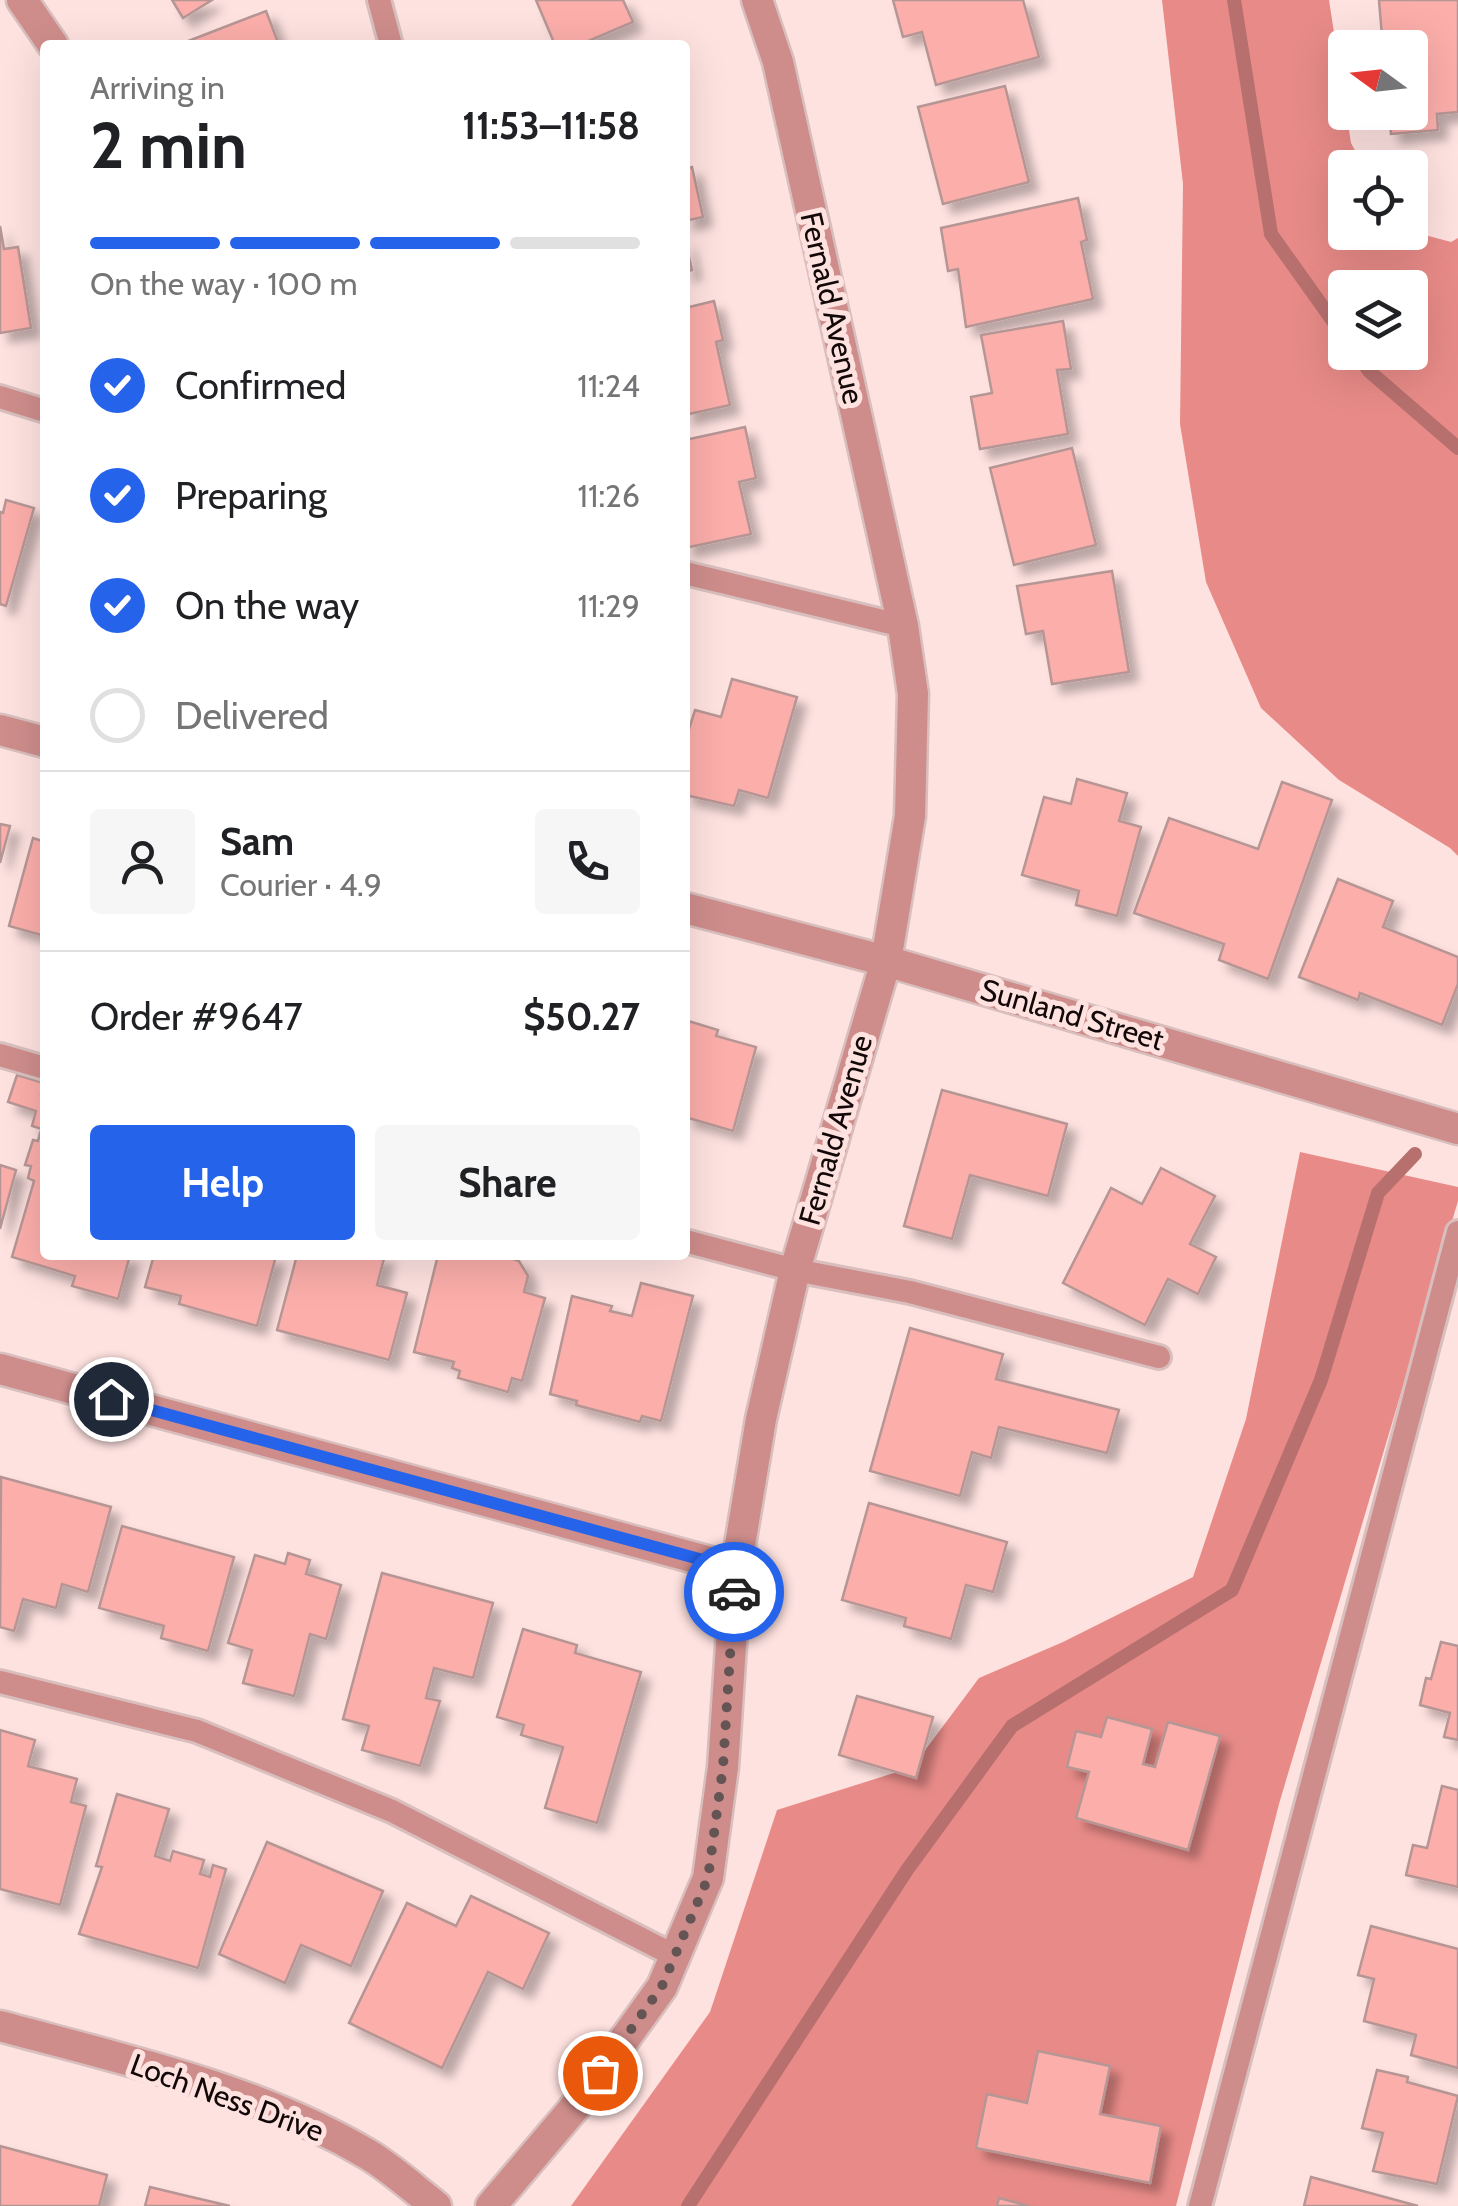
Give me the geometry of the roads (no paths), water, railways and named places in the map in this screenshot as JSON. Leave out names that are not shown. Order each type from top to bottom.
[{"type":"street","points":[[22,0],[50,40]]},
{"type":"street","name":"Fernald Avenue","points":[[491,2206],[580,2101],[662,1986],[708,1878],[723,1767],[736,1569],[761,1419],[795,1270],[886,961],[910,816],[913,694],[903,626],[782,82],[757,0]]},
{"type":"street","points":[[0,730],[40,741]]},
{"type":"street","name":"Sunland Street","points":[[690,909],[886,961],[1458,1128]]},
{"type":"street","points":[[0,1369],[736,1569]]},
{"type":"street","name":"Loch Ness Drive","points":[[0,2026],[162,2069],[288,2114],[371,2156],[436,2206]]},
{"type":"lane","points":[[378,0],[390,40]]},
{"type":"lane","points":[[0,397],[40,409]]},
{"type":"lane","points":[[690,574],[903,626]]},
{"type":"lane","points":[[0,1056],[40,1067]]},
{"type":"lane","points":[[1200,2206],[1458,1232]]},
{"type":"lane","points":[[690,1241],[795,1270],[910,1292],[1159,1357]]},
{"type":"lane","points":[[0,1682],[197,1731],[392,1811],[674,1956]]},
{"type":"waterway","points":[[1234,0],[1271,234],[1328,314]]},
{"type":"waterway","points":[[1368,370],[1458,448]]},
{"type":"waterway","points":[[688,2206],[907,1870],[1012,1726],[1232,1590],[1321,1380],[1378,1193],[1415,1154]]}]
